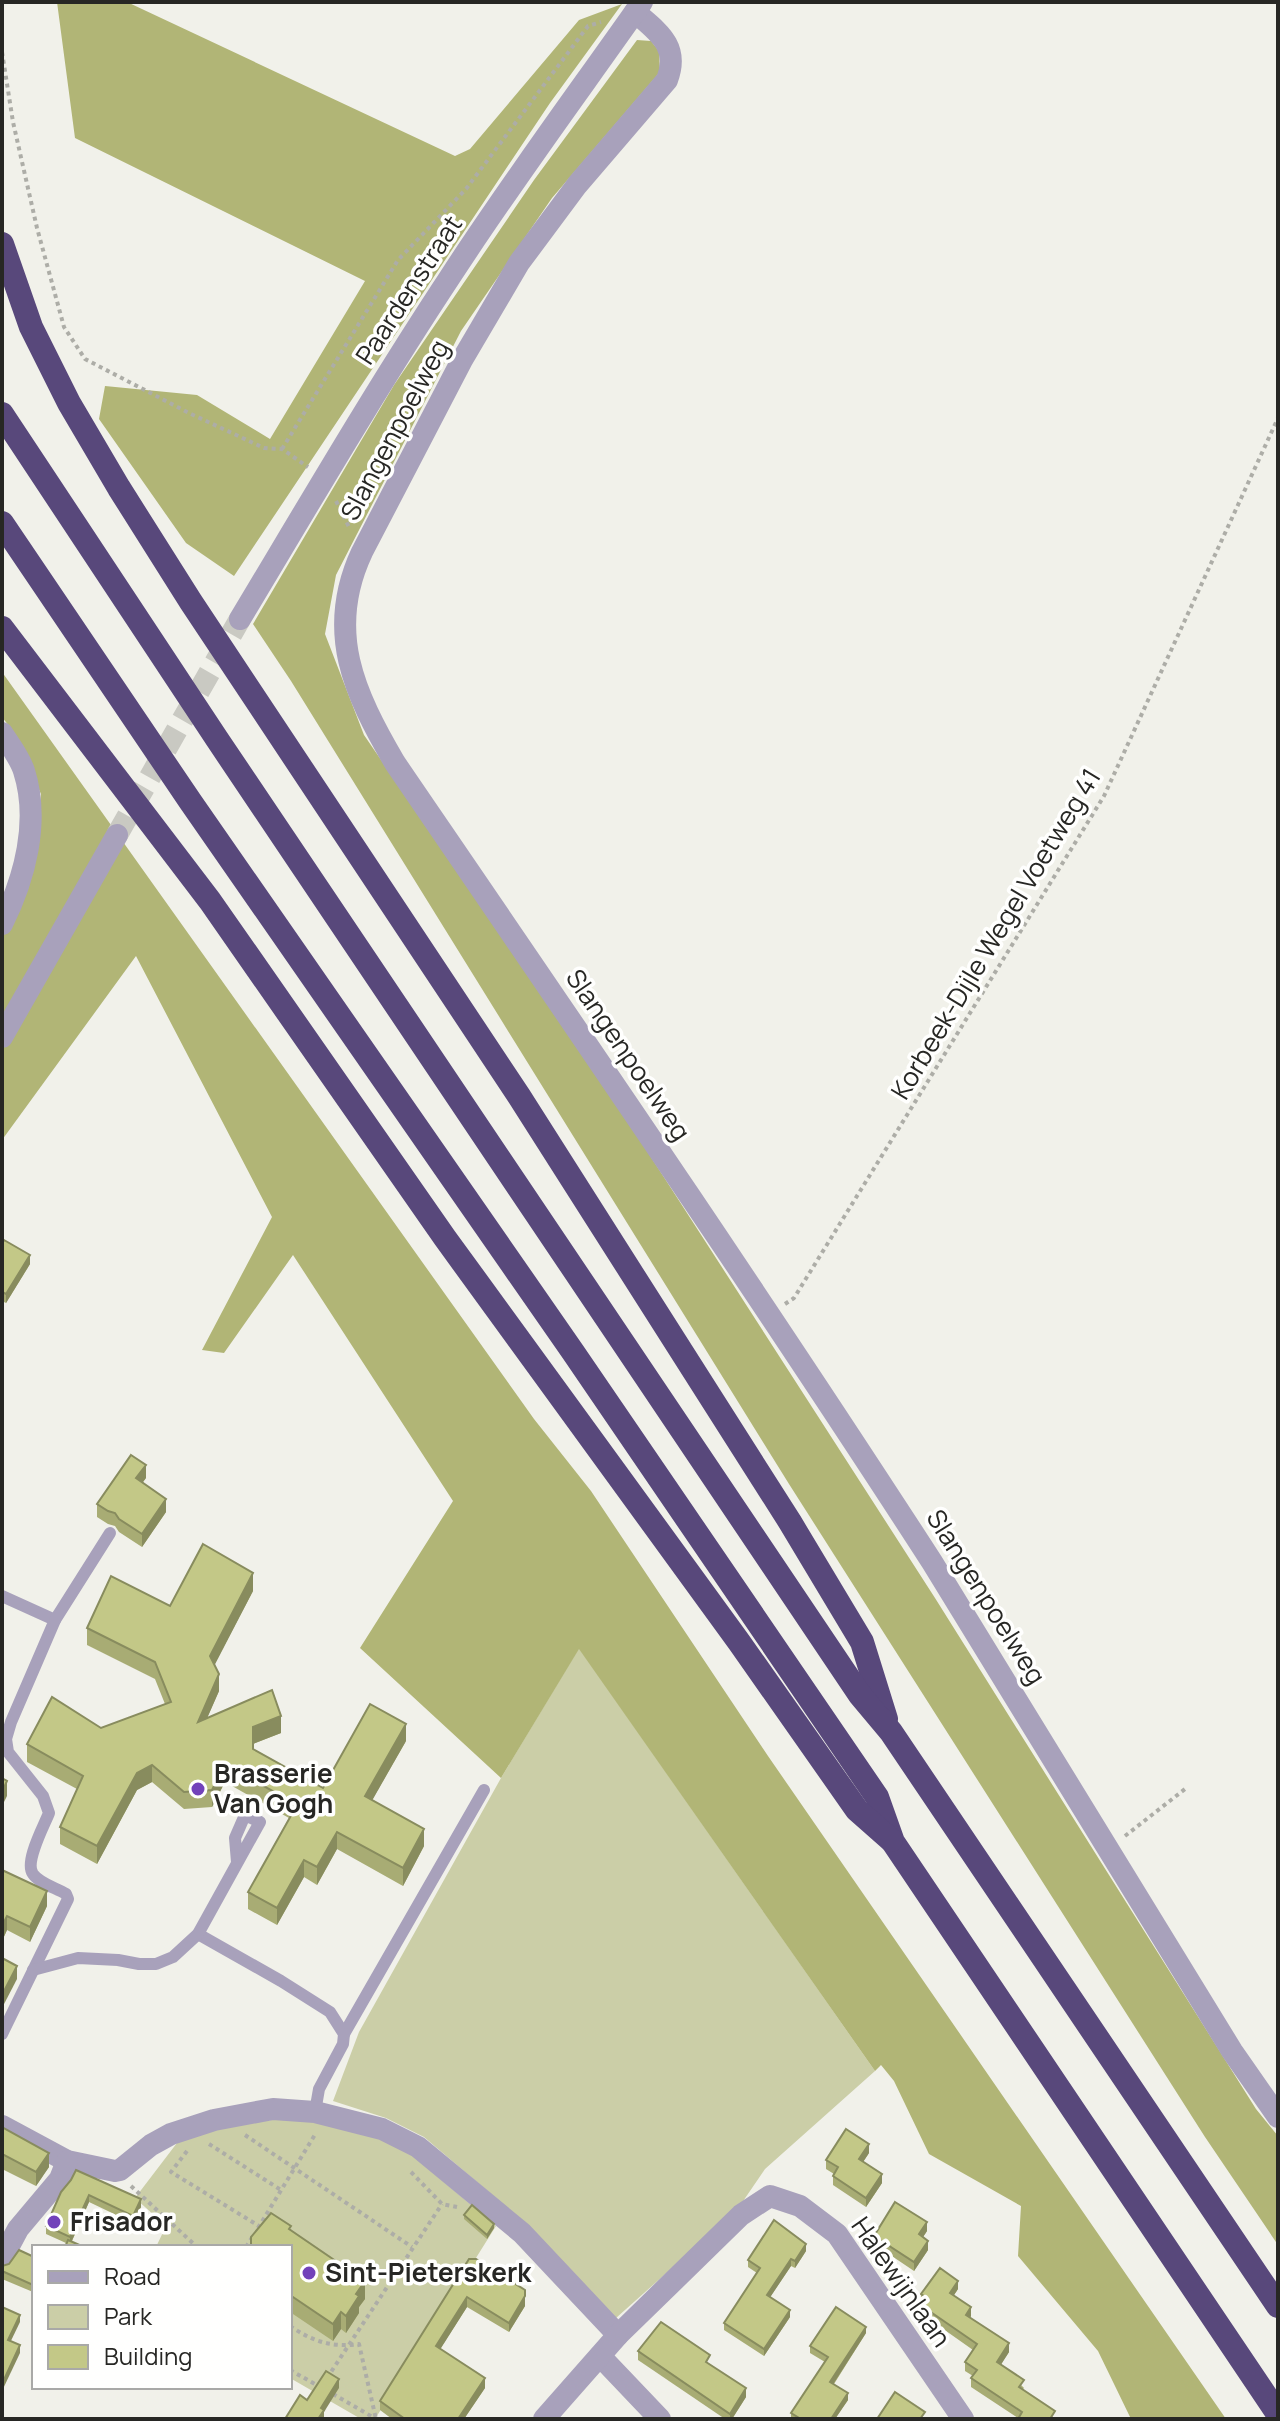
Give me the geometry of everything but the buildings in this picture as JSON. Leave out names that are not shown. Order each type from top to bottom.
[{"type":"highway","points":[[2,244],[31,327],[69,403],[119,488],[191,602],[519,1096],[790,1522],[862,1642],[891,1732]]},
{"type":"highway","points":[[2,414],[789,1590],[860,1695],[891,1732],[1278,2306]]},
{"type":"highway","points":[[2,523],[199,815],[573,1352],[877,1797],[893,1842],[1278,2414]]},
{"type":"highway","points":[[2,628],[210,901],[445,1238],[857,1810],[893,1842]]},
{"type":"street","name":"Paardenstraat","points":[[240,619],[368,405],[451,275],[638,7]]},
{"type":"street","name":"Slangenpoelweg","points":[[638,7],[668,48],[671,64],[667,80],[577,185],[519,263],[462,360],[362,552],[348,585],[344,611],[348,655],[356,684],[395,763],[769,1315],[932,1562],[1232,2051],[1278,2117]]},
{"type":"street","points":[[2,733],[24,769],[31,816],[23,872],[2,924]]},
{"type":"street","points":[[2,1037],[117,835]]},
{"type":"street","points":[[2,2126],[67,2161],[115,2171],[171,2134],[214,2120],[273,2109],[312,2125],[382,2129],[418,2147],[522,2233],[618,2335]]},
{"type":"street","points":[[2,2259],[18,2229],[60,2179],[67,2161]]},
{"type":"street","name":"Halewijnlaan","points":[[544,2419],[618,2335],[741,2215],[770,2196],[800,2206],[837,2234],[963,2419]]},
{"type":"street","points":[[600,2356],[660,2419]]},
{"type":"lane","points":[[2,2034],[68,1899],[66,1894],[34,1877],[30,1869],[30,1859],[49,1813],[43,1796],[8,1752],[6,1739],[55,1620],[110,1533]]},
{"type":"lane","points":[[2,1596],[55,1620]]},
{"type":"lane","points":[[312,2125],[319,2089],[343,2044],[344,2034],[484,1790]]},
{"type":"lane","points":[[33,1970],[78,1958],[156,1964],[173,1957],[198,1934],[237,1862]]},
{"type":"lane","points":[[198,1934],[330,2012],[344,2034]]},
{"type":"path","points":[[282,449],[398,260],[466,189],[588,26],[638,7]]},
{"type":"path","points":[[2,52],[13,122],[37,228],[64,327],[85,359],[264,448],[282,449],[324,478],[362,552]]},
{"type":"path","name":"Korbeek-Dijle Wegel Voetweg 41","points":[[769,1315],[794,1298],[1104,796],[1278,418]]},
{"type":"path","points":[[1107,1849],[1185,1789]]},
{"type":"path","points":[[247,2245],[295,2168],[312,2125],[328,2136]]},
{"type":"path","points":[[232,2138],[260,2132]]},
{"type":"path","points":[[245,2135],[412,2247]]},
{"type":"path","points":[[219,2140],[187,2150],[171,2172],[259,2226]]},
{"type":"path","points":[[207,2143],[281,2190]]},
{"type":"path","points":[[405,2166],[442,2204],[463,2209]]},
{"type":"path","points":[[115,2171],[195,2245]]},
{"type":"path","points":[[324,2383],[442,2204]]},
{"type":"path","points":[[292,2327],[334,2346],[359,2344],[376,2419]]},
{"type":"path","points":[[292,2371],[376,2419]]},
{"type":"green space","points":[[57,2],[127,2],[455,156],[470,149],[579,20],[622,4],[550,103],[234,576],[186,543],[99,419],[105,386],[197,395],[270,439],[365,281],[75,138]]},
{"type":"green space","points":[[637,40],[651,41],[659,51],[660,72],[552,198],[461,331],[336,575],[325,634],[364,735],[620,1109],[935,1598],[1256,2109],[1278,2136],[1278,2245],[1205,2137],[789,1484],[253,624],[394,385],[534,180]]},
{"type":"green space","points":[[2,672],[534,1419],[591,1491],[768,1756],[1226,2419],[1131,2419],[1098,2351],[1018,2256],[1021,2206],[929,2154],[894,2081],[881,2065],[875,2071],[579,1649],[501,1778],[360,1648],[453,1501],[293,1255],[224,1353],[202,1350],[272,1217],[136,956],[2,1140],[2,924],[31,873],[41,794],[12,730],[2,717]]},
{"type":"green space","points":[[579,1648],[875,2071],[765,2169],[737,2210],[616,2318],[529,2226],[424,2137],[386,2118],[333,2101],[359,2032],[501,1778]]},
{"type":"green space","points":[[293,2117],[378,2138],[412,2155],[496,2226],[375,2419],[361,2419],[292,2379],[292,2245],[157,2245],[166,2226],[135,2198],[180,2139],[216,2128]]},
{"type":"tunnel","points":[[117,835],[240,619]]},
{"type":"place","name":"Brasserie Van Gogh","points":[[198,1789]]},
{"type":"place","name":"Frisador","points":[[54,2222]]},
{"type":"place","name":"Sint-Pieterskerk","points":[[309,2273]]}]
